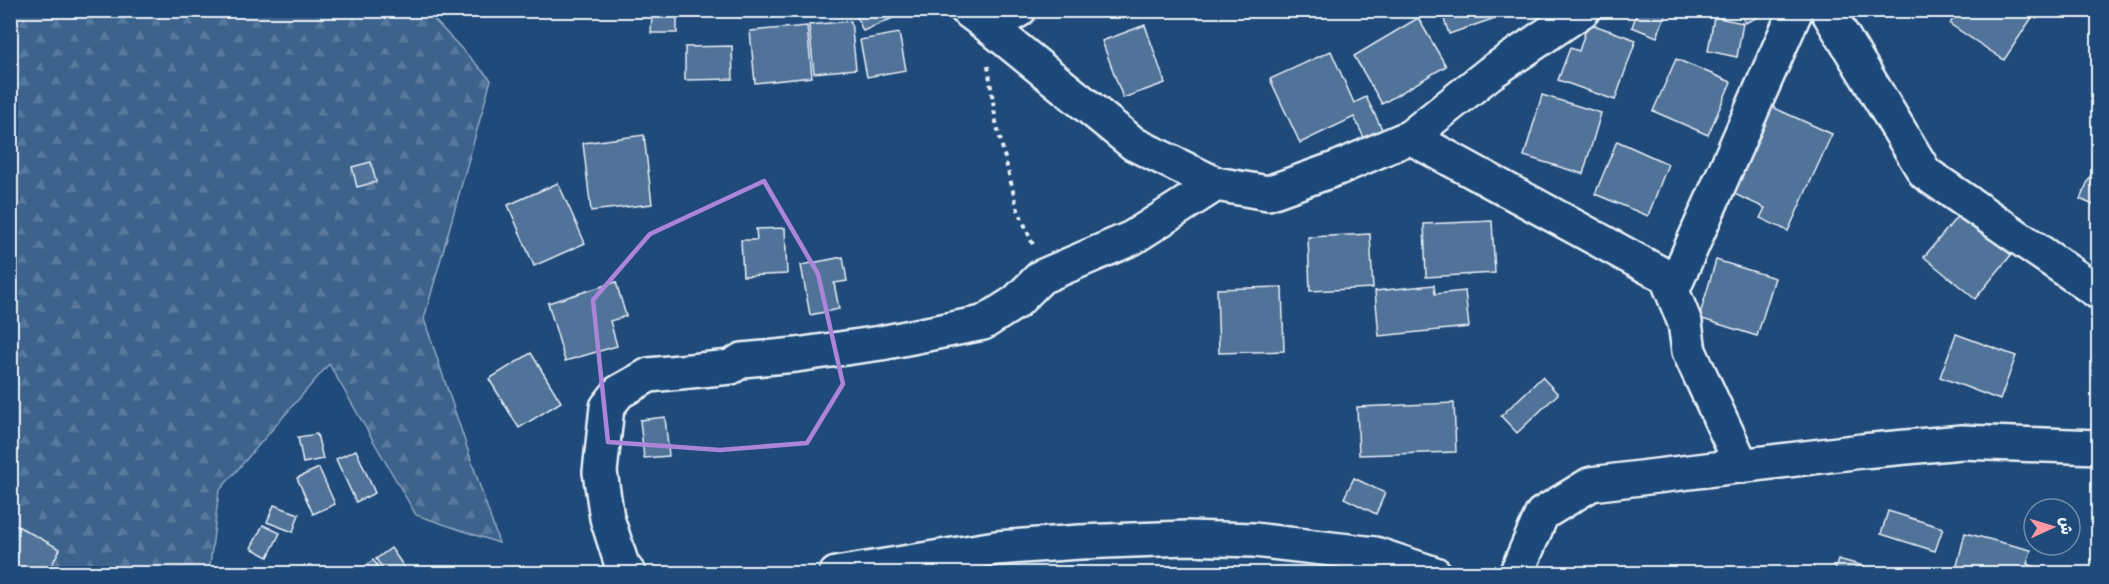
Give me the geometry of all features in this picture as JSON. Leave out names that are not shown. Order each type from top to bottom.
[{"type":"street","points":[[980,19],[1019,10]]},
{"type":"street","points":[[980,19],[1134,144],[1216,184],[1268,193],[1338,168],[1410,136],[1490,73],[1583,10]]},
{"type":"street","points":[[1410,136],[1676,282],[1796,10]]},
{"type":"street","points":[[1827,10],[1924,173],[2098,292]]},
{"type":"street","points":[[629,573],[622,565],[607,518],[600,472],[607,407],[619,392],[649,375],[731,367],[742,360],[881,343],[983,323],[1016,302],[1046,274],[1131,238],[1216,184]]},
{"type":"street","points":[[1667,278],[1685,323],[1689,351],[1742,466]]},
{"type":"street","points":[[1516,573],[1542,513],[1591,484],[1862,451],[1962,442],[2098,447]]},
{"type":"street","points":[[836,573],[996,548],[1185,538],[1254,540],[1375,554],[1435,573]]},
{"type":"path","points":[[980,19],[996,122],[1017,207],[1046,274]]},
{"type":"highlighted area","points":[[764,181],[818,274],[843,384],[807,443],[720,450],[608,442],[593,300],[650,234]]},
{"type":"green space","points":[[10,11],[426,11],[491,80],[424,319],[499,543],[416,515],[329,364],[219,491],[209,573],[11,573]]},
{"type":"building","points":[[854,10],[911,10],[863,31]]},
{"type":"building","points":[[1441,10],[1496,10],[1498,17],[1449,34]]},
{"type":"building","points":[[1638,10],[1667,10],[1657,37],[1632,27]]},
{"type":"building","points":[[1739,10],[1773,10],[1745,23]]},
{"type":"building","points":[[1958,10],[2024,10],[2033,16],[2004,60],[1950,24]]},
{"type":"building","points":[[652,14],[677,14],[677,33],[651,33]]},
{"type":"building","points":[[1714,17],[1743,23],[1737,57],[1708,51]]},
{"type":"building","points":[[1418,18],[1446,66],[1382,104],[1354,56]]},
{"type":"building","points":[[851,21],[856,69],[814,73],[809,25]]},
{"type":"building","points":[[1588,23],[1636,40],[1615,100],[1558,80],[1570,48],[1579,51]]},
{"type":"building","points":[[1145,25],[1165,83],[1123,98],[1102,41]]},
{"type":"building","points":[[807,26],[812,77],[755,83],[750,31]]},
{"type":"building","points":[[899,33],[906,70],[867,77],[860,40]]},
{"type":"building","points":[[732,46],[733,79],[685,80],[685,47]]},
{"type":"building","points":[[1331,51],[1354,103],[1366,97],[1385,135],[1367,144],[1354,117],[1300,143],[1270,79]]},
{"type":"building","points":[[1676,59],[1731,82],[1708,135],[1653,111]]},
{"type":"building","points":[[1542,95],[1601,113],[1583,174],[1524,156]]},
{"type":"building","points":[[1772,107],[1832,134],[1788,231],[1760,218],[1765,208],[1732,193]]},
{"type":"building","points":[[644,135],[652,204],[591,211],[583,143]]},
{"type":"building","points":[[1617,141],[1668,164],[1648,216],[1595,194]]},
{"type":"building","points":[[2098,159],[2098,207],[2080,199]]},
{"type":"building","points":[[371,162],[376,182],[357,187],[352,167]]},
{"type":"building","points":[[558,183],[585,243],[534,266],[508,205]]},
{"type":"building","points":[[1960,213],[2011,255],[1975,299],[1924,257]]},
{"type":"building","points":[[1492,221],[1495,273],[1426,277],[1424,224]]},
{"type":"building","points":[[785,228],[787,274],[743,276],[741,240],[757,240],[756,229]]},
{"type":"building","points":[[1370,234],[1373,288],[1310,291],[1308,237]]},
{"type":"building","points":[[843,257],[847,281],[834,283],[839,309],[810,315],[801,265]]},
{"type":"building","points":[[1716,260],[1775,278],[1757,336],[1699,318]]},
{"type":"building","points":[[616,282],[626,316],[610,321],[617,346],[565,361],[548,303]]},
{"type":"building","points":[[1434,285],[1435,294],[1465,291],[1469,327],[1379,336],[1375,291]]},
{"type":"building","points":[[1282,287],[1284,351],[1219,353],[1217,289]]},
{"type":"building","points":[[1956,334],[2016,356],[2000,400],[1940,377]]},
{"type":"building","points":[[531,353],[561,402],[519,428],[489,379]]},
{"type":"building","points":[[1542,377],[1558,394],[1517,433],[1501,416]]},
{"type":"building","points":[[1454,403],[1456,452],[1359,455],[1357,407]]},
{"type":"building","points":[[665,417],[669,456],[644,458],[640,420]]},
{"type":"building","points":[[317,434],[323,459],[303,463],[298,437]]},
{"type":"building","points":[[356,450],[375,493],[356,502],[336,459]]},
{"type":"building","points":[[319,468],[335,504],[313,514],[297,478]]},
{"type":"building","points":[[1354,478],[1385,493],[1376,514],[1344,498]]},
{"type":"building","points":[[274,505],[299,514],[293,532],[267,522]]},
{"type":"building","points":[[1888,511],[1943,528],[1935,551],[1881,534]]},
{"type":"building","points":[[10,522],[60,549],[47,574],[10,574]]},
{"type":"building","points":[[263,525],[280,533],[268,557],[251,548]]},
{"type":"building","points":[[1965,533],[2022,548],[2022,557],[2029,557],[2027,564],[2040,568],[2039,574],[1955,574]]},
{"type":"building","points":[[391,548],[409,574],[387,574],[376,559]]},
{"type":"building","points":[[1838,559],[1892,574],[1834,574]]},
{"type":"building","points":[[373,560],[384,574],[356,574]]}]
